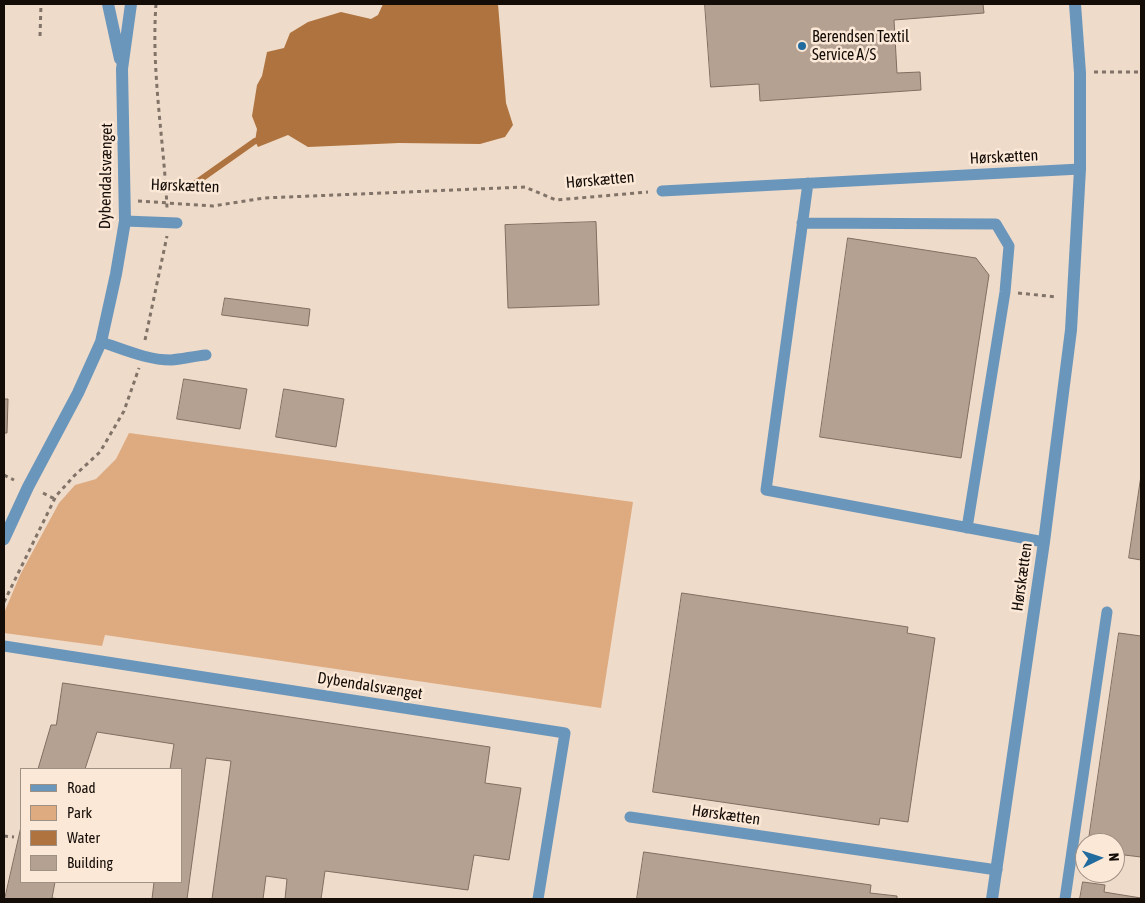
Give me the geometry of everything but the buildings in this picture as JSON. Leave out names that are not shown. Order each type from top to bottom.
[{"type":"street","name":"Dybendalsvænget","points":[[108,4],[122,69]]},
{"type":"street","name":"Dybendalsvænget","points":[[4,539],[28,487],[78,393],[101,342],[116,274],[124,221],[122,69],[130,4]]},
{"type":"street","name":"Hørskætten","points":[[992,899],[1044,542],[1071,330],[1080,169],[1080,72],[1075,4]]},
{"type":"lane","name":"Hørskætten","points":[[662,191],[1080,169]]},
{"type":"lane","points":[[808,183],[766,490],[1044,542]]},
{"type":"lane","points":[[124,221],[172,223]]},
{"type":"lane","points":[[802,223],[996,224],[1010,246],[1005,292],[967,528]]},
{"type":"lane","points":[[101,342],[142,356],[170,360],[206,355]]},
{"type":"lane","points":[[1064,899],[1108,612]]},
{"type":"lane","name":"Dybendalsvænget","points":[[4,646],[565,733],[538,899]]},
{"type":"lane","name":"Hørskætten","points":[[630,817],[997,870]]},
{"type":"path","points":[[40,36],[41,4]]},
{"type":"path","points":[[4,602],[56,496],[100,452],[124,411],[142,356],[167,233],[172,223],[166,203],[157,98],[156,4]]},
{"type":"path","points":[[1080,72],[1141,72]]},
{"type":"path","name":"Hørskætten","points":[[125,200],[212,206],[264,198],[525,187],[556,200],[662,191]]},
{"type":"path","points":[[1005,292],[1073,298]]},
{"type":"path","points":[[4,836],[14,837]]},
{"type":"green space","points":[[129,433],[633,502],[601,708],[105,635],[102,646],[4,633],[4,613],[20,575],[59,503],[75,485],[96,479],[116,459]]},
{"type":"water","points":[[383,4],[498,4],[506,103],[513,125],[505,137],[480,144],[399,143],[308,147],[288,135],[258,147],[255,141],[257,129],[252,116],[257,85],[262,76],[267,52],[284,48],[290,33],[308,22],[341,12],[371,19],[378,15]]},
{"type":"waterway","points":[[187,189],[255,141]]},
{"type":"place","name":"Berendsen Textil Service A/S","points":[[802,46]]}]
